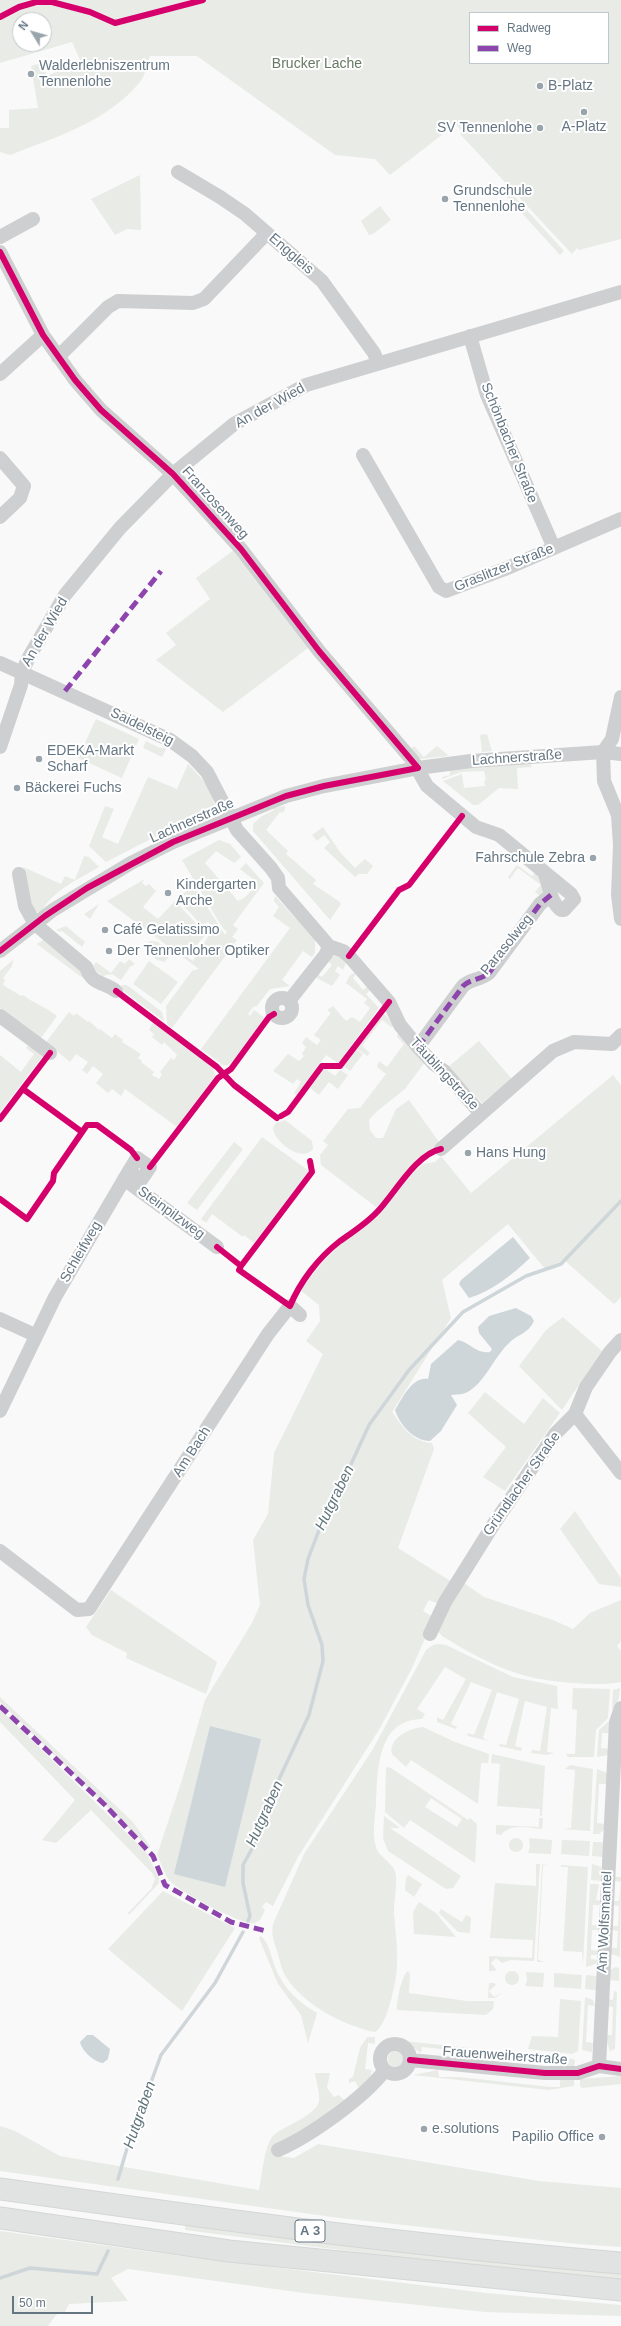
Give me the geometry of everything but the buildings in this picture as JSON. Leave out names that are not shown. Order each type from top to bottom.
[{"type":"highway","name":"A 3","points":[[0,2189],[228,2221],[504,2253],[621,2263]]},
{"type":"highway","name":"A 3","points":[[0,2218],[229,2251],[621,2290]]},
{"type":"street","name":"Enggleis","points":[[178,172],[226,201],[267,233],[327,286],[374,353],[378,363]]},
{"type":"street","points":[[0,237],[33,219]]},
{"type":"street","points":[[58,357],[108,307],[118,301],[193,303],[204,299],[267,233]]},
{"type":"street","name":"Franzosenweg","points":[[0,252],[43,335],[89,398],[173,474],[241,549],[319,651],[418,768],[427,786],[476,827],[499,835],[544,872],[574,899],[568,908],[561,910],[552,902],[544,872]]},
{"type":"street","name":"An der Wied","points":[[22,672],[42,631],[84,571],[120,528],[173,474],[234,424],[262,407],[306,385],[621,292]]},
{"type":"street","points":[[0,374],[43,335]]},
{"type":"street","name":"Schönbacher Straße","points":[[470,336],[487,395],[554,548]]},
{"type":"street","name":"Graslitzer Straße","points":[[363,455],[439,587],[446,591],[505,570],[621,519]]},
{"type":"street","points":[[0,458],[24,486],[20,498],[0,517]]},
{"type":"street","name":"Saidelsteig","points":[[0,663],[170,740],[182,748],[207,772],[230,818]]},
{"type":"street","points":[[0,748],[21,685],[22,672]]},
{"type":"street","points":[[621,697],[612,740],[603,752],[604,781],[618,815],[620,845],[618,895],[621,919]]},
{"type":"street","name":"Lachnerstraße","points":[[0,951],[35,924],[87,888],[131,863],[173,842],[282,798],[324,786],[418,768],[471,761],[603,752],[621,754]]},
{"type":"street","name":"Täublingstraße","points":[[230,818],[237,830],[271,868],[278,878],[279,888],[329,946],[343,951],[349,956],[389,1002],[400,1025],[418,1047],[434,1064],[444,1071],[481,1114],[553,1051],[574,1042],[612,1044],[621,1035]]},
{"type":"street","points":[[19,874],[25,906],[35,924],[86,967],[90,976],[99,984],[109,985],[116,991]]},
{"type":"street","name":"Parasolweg","points":[[418,1047],[463,986],[467,982],[483,978],[489,973],[540,904],[551,895]]},
{"type":"street","points":[[289,1001],[326,954],[329,946]]},
{"type":"street","points":[[0,1016],[50,1053]]},
{"type":"street","points":[[441,1149],[481,1114]]},
{"type":"street","name":"Steinpilzweg","points":[[127,1175],[217,1248]]},
{"type":"street","name":"Schleifweg","points":[[0,1411],[35,1335],[78,1256],[127,1175]]},
{"type":"street","name":"Am Bach","points":[[0,1551],[71,1606],[83,1611],[89,1609],[268,1334],[290,1306],[300,1315]]},
{"type":"street","points":[[0,1319],[35,1335]]},
{"type":"street","name":"Gründlacher Straße","points":[[430,1634],[453,1590],[530,1470],[555,1434],[575,1414],[586,1387],[610,1352],[621,1340]]},
{"type":"street","points":[[575,1414],[621,1473]]},
{"type":"street","name":"Am Wolfsmantel","points":[[599,2066],[616,1722],[621,1708]]},
{"type":"street","points":[[394,2044],[404,2047],[409,2054],[410,2060],[406,2070],[401,2073],[390,2073],[385,2070],[381,2058],[384,2049],[394,2044]]},
{"type":"street","name":"Frauenweiherstraße","points":[[410,2060],[557,2073],[578,2073],[599,2066],[621,2069]]},
{"type":"street","points":[[278,2150],[307,2136],[369,2088],[385,2070]]},
{"type":"green space","name":"Brucker Lache","points":[[0,0],[621,0],[621,239],[579,250],[577,248],[572,254],[460,134],[462,132],[456,124],[390,175],[375,159],[335,155],[197,56],[150,56],[145,73],[140,82],[127,96],[112,108],[63,135],[10,155],[0,152],[0,128],[9,128],[9,110],[38,108],[31,66],[41,63],[47,76],[81,62],[72,42],[52,48],[52,12],[12,12],[12,52],[38,52],[0,63]]},
{"type":"green space","points":[[140,175],[141,230],[127,229],[115,235],[91,199]]},
{"type":"green space","points":[[504,185],[564,251],[560,255],[500,189]]},
{"type":"green space","points":[[380,206],[391,220],[373,234],[369,235],[361,221]]},
{"type":"green space","points":[[234,550],[308,648],[223,712],[156,660],[176,645],[166,633],[210,599],[196,578]]},
{"type":"green space","points":[[96,719],[139,739],[122,778],[78,758]]},
{"type":"green space","points":[[487,734],[492,751],[482,752],[480,735]]},
{"type":"green space","points":[[146,741],[160,748],[167,747],[162,757],[143,748]]},
{"type":"green space","points":[[414,746],[424,757],[437,746],[449,756],[420,759],[410,750]]},
{"type":"green space","points":[[530,762],[532,767],[517,768],[518,789],[499,788],[478,805],[473,805],[443,781],[462,774],[464,788],[485,786],[484,781],[486,780],[484,771],[461,772],[442,779],[442,777],[450,775],[449,769]]},
{"type":"green space","points":[[188,764],[202,779],[210,791],[215,810],[210,816],[178,830],[172,828],[106,862],[89,846],[105,806],[114,809],[102,837],[118,844],[148,777],[177,789]]},
{"type":"green space","points":[[285,806],[285,810],[282,813],[280,812],[266,830],[288,851],[286,854],[316,880],[313,884],[340,902],[341,904],[330,920],[253,831],[253,824],[262,816],[274,810],[273,808]]},
{"type":"green space","points":[[323,827],[340,852],[355,868],[365,859],[373,866],[367,874],[359,874],[355,877],[324,848],[330,842],[324,835],[317,841],[312,835]]},
{"type":"green space","points":[[219,840],[230,844],[241,857],[234,863],[216,851],[205,863],[238,901],[247,895],[253,886],[253,879],[240,869],[246,863],[264,883],[233,925],[238,929],[232,937],[237,940],[172,1028],[167,1024],[166,1006],[192,971],[199,969],[107,901],[145,879],[142,883],[146,886],[149,884],[156,891],[143,907],[158,919],[175,901],[206,934],[187,957],[193,961],[214,927],[208,922],[201,925],[177,898],[194,886],[225,935],[227,932],[222,927],[182,860]]},
{"type":"green space","points":[[84,856],[89,857],[99,867],[58,892],[51,898],[41,913],[33,911],[23,867],[61,884],[65,876],[75,880]]},
{"type":"green space","points":[[517,865],[532,876],[537,870],[546,886],[541,897],[535,892],[541,885],[518,868],[510,879],[508,877]]},
{"type":"green space","points":[[275,896],[315,939],[315,953],[312,957],[303,951],[282,980],[290,986],[270,989],[256,1007],[254,1006],[248,1014],[250,1016],[254,1010],[265,1018],[233,1061],[228,1065],[223,1065],[201,1049],[290,928],[273,916],[279,907],[274,901]]},
{"type":"green space","points":[[99,904],[90,919],[84,914]]},
{"type":"green space","points":[[66,926],[85,942],[82,947],[62,931],[60,932],[56,930]]},
{"type":"green space","points":[[43,940],[84,971],[84,979],[37,944]]},
{"type":"green space","points":[[150,941],[158,942],[170,954],[165,962],[157,960],[146,951],[146,946]]},
{"type":"green space","points":[[334,955],[347,960],[343,970],[338,966],[335,971],[340,975],[332,986],[313,976],[316,973],[322,977],[332,965],[326,960]]},
{"type":"green space","points":[[129,959],[135,964],[130,967],[121,980],[112,974],[102,976],[92,967],[96,962],[111,973],[120,961],[125,964]]},
{"type":"green space","points":[[13,960],[12,966],[3,978],[5,980],[3,985],[21,996],[23,995],[57,1016],[41,1038],[0,1008],[0,971]]},
{"type":"green space","points":[[149,961],[178,982],[161,1004],[133,984]]},
{"type":"green space","points":[[357,972],[353,978],[363,990],[369,985],[372,988],[366,994],[379,1008],[338,1063],[326,1055],[297,1095],[294,1093],[301,1082],[297,1079],[293,1084],[273,1071],[288,1054],[299,1061],[304,1056],[302,1054],[306,1047],[302,1043],[306,1037],[317,1045],[321,1040],[314,1035],[331,1013],[327,1010],[333,1006],[346,1021],[352,1017],[360,1022],[370,1008],[364,1003],[367,999],[346,983],[350,975]]},
{"type":"green space","points":[[122,985],[127,985],[162,1012],[164,1021],[122,990]]},
{"type":"green space","points":[[69,1012],[74,1016],[76,1013],[112,1038],[115,1034],[123,1040],[122,1042],[141,1054],[138,1058],[154,1072],[152,1075],[159,1079],[162,1074],[160,1072],[171,1058],[174,1060],[177,1055],[164,1042],[162,1045],[152,1037],[154,1034],[149,1030],[153,1022],[213,1067],[215,1076],[177,1127],[125,1089],[121,1096],[112,1089],[108,1093],[96,1083],[103,1074],[93,1066],[87,1074],[82,1070],[88,1062],[76,1054],[70,1062],[46,1042]]},
{"type":"green space","points":[[383,1012],[394,1026],[391,1027],[382,1020],[362,1046],[370,1053],[367,1056],[356,1048]]},
{"type":"green space","points":[[398,1031],[425,1062],[405,1089],[376,1112],[369,1120],[370,1130],[376,1138],[383,1138],[396,1109],[409,1100],[439,1142],[404,1175],[381,1204],[376,1207],[321,1165],[320,1155],[328,1145],[323,1141],[348,1109],[360,1108],[386,1074],[377,1067],[379,1061],[387,1067],[404,1044],[397,1037]]},
{"type":"green space","points":[[479,1041],[512,1079],[482,1103],[448,1067]]},
{"type":"green space","points":[[31,1042],[46,1052],[0,1112],[0,1055],[21,1072],[34,1054],[26,1048]]},
{"type":"green space","points":[[356,1049],[363,1054],[350,1071],[343,1066]]},
{"type":"green space","points":[[324,1068],[335,1076],[340,1070],[348,1075],[338,1089],[329,1082],[319,1095],[310,1088]]},
{"type":"green space","points":[[613,1075],[621,1085],[621,1297],[614,1304],[564,1260],[545,1269],[508,1224],[442,1280],[451,1318],[392,1412],[413,1437],[432,1443],[434,1449],[398,1548],[452,1582],[441,1601],[436,1603],[429,1600],[423,1611],[431,1616],[433,1620],[412,1668],[380,1728],[298,1857],[273,1906],[266,1902],[262,1907],[265,1910],[261,1918],[254,1923],[237,1919],[196,1899],[174,1885],[167,1877],[157,1855],[182,1780],[205,1700],[252,1623],[260,1605],[253,1540],[268,1514],[274,1453],[323,1354],[306,1341],[320,1321],[319,1305],[300,1290],[320,1265],[342,1242],[361,1230],[379,1213],[408,1177],[423,1164],[435,1162],[441,1156],[471,1193]]},
{"type":"green space","points":[[285,1120],[312,1141],[313,1149],[308,1153],[302,1154],[288,1149],[282,1144],[274,1133],[273,1128],[276,1123]]},
{"type":"green space","points":[[262,1137],[309,1171],[254,1243],[244,1235],[243,1237],[212,1214],[206,1223],[201,1219]]},
{"type":"green space","points":[[234,1142],[243,1149],[197,1210],[187,1203]]},
{"type":"green space","points":[[563,1317],[602,1351],[562,1410],[519,1366],[546,1330]]},
{"type":"green space","points":[[485,1392],[524,1424],[543,1398],[560,1413],[505,1491],[483,1477],[506,1447],[468,1413]]},
{"type":"green space","points":[[575,1511],[621,1578],[621,1587],[599,1584],[560,1529]]},
{"type":"green space","points":[[461,1581],[484,1597],[553,1620],[573,1629],[590,1613],[621,1600],[621,1641],[617,1646],[621,1651],[621,1682],[603,1684],[572,1683],[535,1678],[519,1674],[474,1655],[442,1636],[438,1631]]},
{"type":"green space","points":[[111,1590],[217,1662],[206,1694],[126,1658],[127,1653],[92,1635],[86,1627]]},
{"type":"green space","points":[[433,1645],[446,1645],[513,1677],[557,1686],[558,1709],[551,1708],[547,1752],[554,1753],[547,1755],[531,1753],[532,1750],[540,1751],[547,1707],[525,1701],[515,1746],[522,1748],[521,1751],[499,1746],[500,1744],[506,1745],[519,1699],[497,1692],[483,1738],[489,1741],[468,1736],[467,1733],[474,1735],[492,1690],[471,1682],[451,1724],[457,1727],[456,1729],[437,1722],[437,1717],[443,1720],[466,1679],[445,1667],[417,1709],[425,1714],[422,1719],[407,1722],[396,1728],[388,1738],[382,1750],[379,1763],[374,1837],[378,1851],[393,1868],[396,1876],[394,1912],[397,1964],[388,2011],[380,2028],[375,2032],[351,2025],[338,2019],[326,2013],[303,1997],[286,1977],[282,1968],[273,1938],[273,1924],[304,1854],[373,1749],[426,1650]]},
{"type":"green space","points":[[573,1688],[610,1689],[608,1718],[596,1730],[594,1757],[568,1757],[566,1754],[575,1754],[577,1710],[572,1709]]},
{"type":"green space","points":[[620,1688],[619,1698],[612,1712],[613,1690]]},
{"type":"green space","points":[[0,1697],[132,1821],[150,1846],[149,1848],[0,1702]]},
{"type":"green space","points":[[0,1709],[146,1852],[159,1878],[159,1883],[129,1915],[128,1913],[151,1889],[155,1879],[152,1873],[91,1810],[56,1843],[42,1840],[75,1800],[0,1722]]},
{"type":"green space","points":[[609,1721],[610,1733],[602,1733],[601,1748],[609,1749],[608,1755],[597,1757],[599,1730]]},
{"type":"green space","points":[[423,1727],[455,1742],[489,1754],[488,1763],[481,1763],[478,1804],[411,1760],[406,1767],[392,1754],[393,1743],[401,1735],[412,1729]]},
{"type":"green space","points":[[492,1754],[545,1766],[542,1816],[540,1816],[540,1809],[497,1806],[500,1764],[491,1763]]},
{"type":"green space","points":[[570,1765],[593,1769],[590,1831],[563,1829],[571,1828],[575,1770],[565,1769]]},
{"type":"green space","points":[[386,1767],[391,1768],[468,1820],[470,1818],[477,1824],[475,1863],[410,1820],[404,1828],[385,1812]],"holes":[[[431,1798],[462,1819],[457,1827],[425,1807]]]},
{"type":"green space","points":[[597,1769],[607,1773],[607,1784],[599,1784],[597,1823],[605,1824],[605,1829],[599,1834],[593,1834]]},
{"type":"green space","points":[[384,1816],[400,1828],[390,1828],[461,1876],[453,1888],[446,1889],[388,1851],[383,1838]]},
{"type":"green space","points":[[539,1818],[543,1818],[542,1829],[520,1827],[505,1831],[501,1835],[496,1834],[496,1825],[539,1827]]},
{"type":"green space","points":[[516,1838],[521,1840],[523,1845],[521,1850],[516,1852],[511,1850],[509,1845],[511,1840]]},
{"type":"green space","points":[[529,1838],[552,1840],[551,1854],[528,1853],[530,1847]]},
{"type":"green space","points":[[562,1840],[590,1841],[589,1856],[561,1854]]},
{"type":"green space","points":[[593,1842],[604,1842],[603,1857],[592,1856]]},
{"type":"green space","points":[[536,1864],[540,1864],[534,1961],[511,1960],[502,1963],[496,1958],[491,1963],[496,1969],[495,1971],[489,1971],[489,1956],[532,1958],[533,1940],[490,1938],[495,1883],[536,1886]]},
{"type":"green space","points":[[542,1864],[551,1866],[543,1865],[538,1960],[545,1962],[537,1962]]},
{"type":"green space","points":[[592,1864],[601,1867],[602,1881],[591,1880]]},
{"type":"green space","points":[[561,1865],[588,1867],[583,1964],[582,1952],[563,1951],[568,1867],[561,1867]]},
{"type":"green space","points":[[408,1875],[422,1884],[414,1897],[405,1890],[406,1878]]},
{"type":"green space","points":[[614,1877],[621,1877],[621,1882],[614,1881]]},
{"type":"green space","points":[[621,1883],[620,1957],[611,1954],[610,1948],[617,1948],[618,1931],[611,1930],[611,1926],[618,1926],[619,1906],[612,1905],[612,1901],[619,1901]]},
{"type":"green space","points":[[590,1884],[599,1884],[596,1900],[601,1901],[601,1905],[593,1905],[592,1925],[600,1925],[599,1930],[592,1930],[591,1950],[598,1951],[598,1955],[591,1955],[591,1959],[598,1960],[596,1964],[586,1967]]},
{"type":"green space","points":[[163,1891],[235,1928],[182,2011],[108,1949]]},
{"type":"green space","points":[[419,1902],[436,1913],[456,1937],[414,1934],[413,1912]]},
{"type":"green space","points":[[441,1909],[462,1922],[466,1915],[471,1918],[470,1933],[458,1932],[439,1913]]},
{"type":"green space","points":[[261,1936],[270,1951],[278,1975],[282,1982],[297,1999],[317,2013],[308,2043],[301,2015],[278,1984],[259,1938]]},
{"type":"green space","points":[[615,1967],[619,1968],[619,1981],[608,1980],[609,1971]]},
{"type":"green space","points":[[408,1971],[410,1974],[409,1993],[467,2001],[494,2001],[493,2009],[486,2015],[397,2010],[398,1995],[404,1977]]},
{"type":"green space","points":[[512,1971],[517,1973],[519,1978],[517,1983],[512,1985],[507,1983],[505,1978],[507,1973]]},
{"type":"green space","points":[[526,1972],[544,1973],[543,1987],[525,1986],[527,1980]]},
{"type":"green space","points":[[554,1973],[582,1975],[581,1989],[554,1987]]},
{"type":"green space","points":[[586,1975],[597,1976],[596,1990],[585,1989]]},
{"type":"green space","points":[[489,1983],[494,1983],[496,1985],[489,1991],[494,1997],[502,1993],[495,1998],[488,1998]]},
{"type":"green space","points":[[614,1991],[617,1992],[615,2049],[610,2051],[605,2035],[612,2035],[613,2007],[606,2006],[607,1999],[613,2000]]},
{"type":"green space","points":[[585,1997],[593,2000],[595,2006],[588,2005],[586,2042],[593,2043],[592,2052],[582,2050]]},
{"type":"green space","points":[[560,1999],[581,2001],[578,2051],[572,2054],[528,2049],[532,2036],[558,2037]]},
{"type":"green space","points":[[367,2037],[375,2037],[375,2044],[368,2043],[365,2069],[372,2070],[370,2078],[359,2088],[355,2081],[349,2083],[349,2079],[353,2077],[360,2048]]},
{"type":"green space","points":[[404,2041],[573,2059],[575,2060],[574,2068],[561,2068],[561,2061],[422,2047],[421,2053]]},
{"type":"green space","points":[[396,2051],[402,2053],[404,2059],[402,2065],[396,2067],[390,2065],[388,2059],[390,2053]]},
{"type":"green space","points":[[438,2070],[439,2077],[459,2077],[551,2087],[560,2087],[560,2079],[574,2080],[574,2086],[548,2090],[413,2075]]},
{"type":"green space","points":[[315,2073],[330,2073],[327,2088],[334,2097],[339,2095],[344,2100],[312,2125],[278,2156],[294,2158],[318,2144],[539,2181],[621,2188],[621,2247],[577,2244],[340,2218],[0,2171],[0,2126],[15,2131],[60,2156],[259,2190],[265,2154],[273,2136],[306,2116],[317,2106],[319,2098]]},
{"type":"green space","points":[[621,2076],[621,2084],[582,2088],[580,2086],[580,2079]]},
{"type":"green space","points":[[185,2223],[621,2271],[621,2279],[402,2258],[185,2230]]},
{"type":"green space","points":[[0,2231],[174,2255],[486,2293],[621,2305],[621,2316],[485,2312],[304,2293],[128,2269],[111,2278],[128,2301],[69,2304],[65,2312],[56,2315],[48,2326],[0,2326]]},
{"type":"shaded area","points":[[513,1237],[530,1258],[494,1287],[469,1298],[459,1284],[461,1280]]},
{"type":"shaded area","points":[[516,1308],[531,1316],[534,1321],[532,1325],[504,1348],[487,1373],[472,1389],[462,1394],[451,1395],[457,1405],[441,1431],[430,1441],[418,1438],[408,1431],[400,1421],[395,1410],[408,1389],[417,1381],[428,1379],[431,1364],[458,1340],[467,1343],[477,1350],[490,1352],[492,1349],[479,1333],[478,1327],[489,1316]]},
{"type":"shaded area","points":[[210,1726],[261,1739],[225,1887],[174,1874]]},
{"type":"shaded area","points":[[87,2035],[93,2035],[110,2049],[108,2059],[103,2063],[92,2058],[83,2049],[80,2042]]},
{"type":"waterway","name":"Hutgraben","points":[[248,1921],[250,1916],[243,1883],[243,1865],[253,1847],[274,1790],[309,1715],[323,1661],[322,1645],[308,1605],[304,1579],[308,1559],[329,1504],[341,1486],[369,1425],[409,1370],[463,1312],[526,1276],[561,1264],[621,1201]]},
{"type":"waterway","name":"Hutgraben","points":[[118,2179],[128,2145],[161,2055],[215,1983],[243,1932]]},
{"type":"waterway","name":"Hutgraben","points":[[0,2278],[30,2268],[97,2274],[108,2251]]},
{"type":"marked path","points":[[65,691],[161,571]]},
{"type":"marked path","points":[[418,1047],[463,986],[489,973],[540,904],[551,895]]},
{"type":"marked path","points":[[0,1706],[105,1805],[153,1856],[165,1885],[231,1922],[266,1931]]},
{"type":"cycle path","points":[[0,17],[19,7],[36,2],[52,2],[90,12],[115,23],[203,0]]},
{"type":"cycle path","points":[[0,252],[43,335],[75,380],[101,410],[173,474],[241,549],[319,651],[418,768],[324,786],[286,796],[173,842],[87,888],[45,916],[0,951]]},
{"type":"cycle path","points":[[349,956],[399,890],[409,885],[462,816]]},
{"type":"cycle path","points":[[116,991],[217,1067],[234,1085],[277,1118]]},
{"type":"cycle path","points":[[281,1116],[288,1112],[322,1066],[340,1066],[389,1002]]},
{"type":"cycle path","points":[[150,1167],[218,1078],[231,1069],[269,1017],[274,1014]]},
{"type":"cycle path","points":[[0,1119],[50,1053]]},
{"type":"cycle path","points":[[23,1089],[82,1132]]},
{"type":"cycle path","points":[[0,1199],[27,1219],[53,1181],[54,1173],[87,1125],[97,1125],[131,1150],[137,1158]]},
{"type":"cycle path","points":[[217,1247],[241,1266],[239,1270],[290,1306],[304,1279],[324,1255],[374,1215],[406,1175],[423,1158],[432,1152],[441,1149]]},
{"type":"cycle path","points":[[241,1266],[312,1172],[310,1161]]},
{"type":"cycle path","points":[[410,2060],[545,2073],[578,2073],[599,2066],[621,2069]]},
{"type":"place","name":"Walderlebniszentrum Tennenlohe","points":[[31,74]]},
{"type":"place","name":"B-Platz","points":[[540,86]]},
{"type":"place","name":"A-Platz","points":[[584,112]]},
{"type":"place","name":"SV Tennenlohe","points":[[540,128]]},
{"type":"place","name":"Grundschule Tennenlohe","points":[[445,199]]},
{"type":"place","name":"EDEKA-Markt Scharf","points":[[39,759]]},
{"type":"place","name":"Bäckerei Fuchs","points":[[17,788]]},
{"type":"place","name":"Fahrschule Zebra","points":[[593,858]]},
{"type":"place","name":"Kindergarten Arche","points":[[168,893]]},
{"type":"place","name":"Café Gelatissimo","points":[[105,930]]},
{"type":"place","name":"Der Tennenloher Optiker","points":[[109,951]]},
{"type":"place","name":"Hans Hung","points":[[468,1153]]},
{"type":"place","name":"e.solutions","points":[[424,2129]]},
{"type":"place","name":"Papilio Office","points":[[602,2137]]}]
